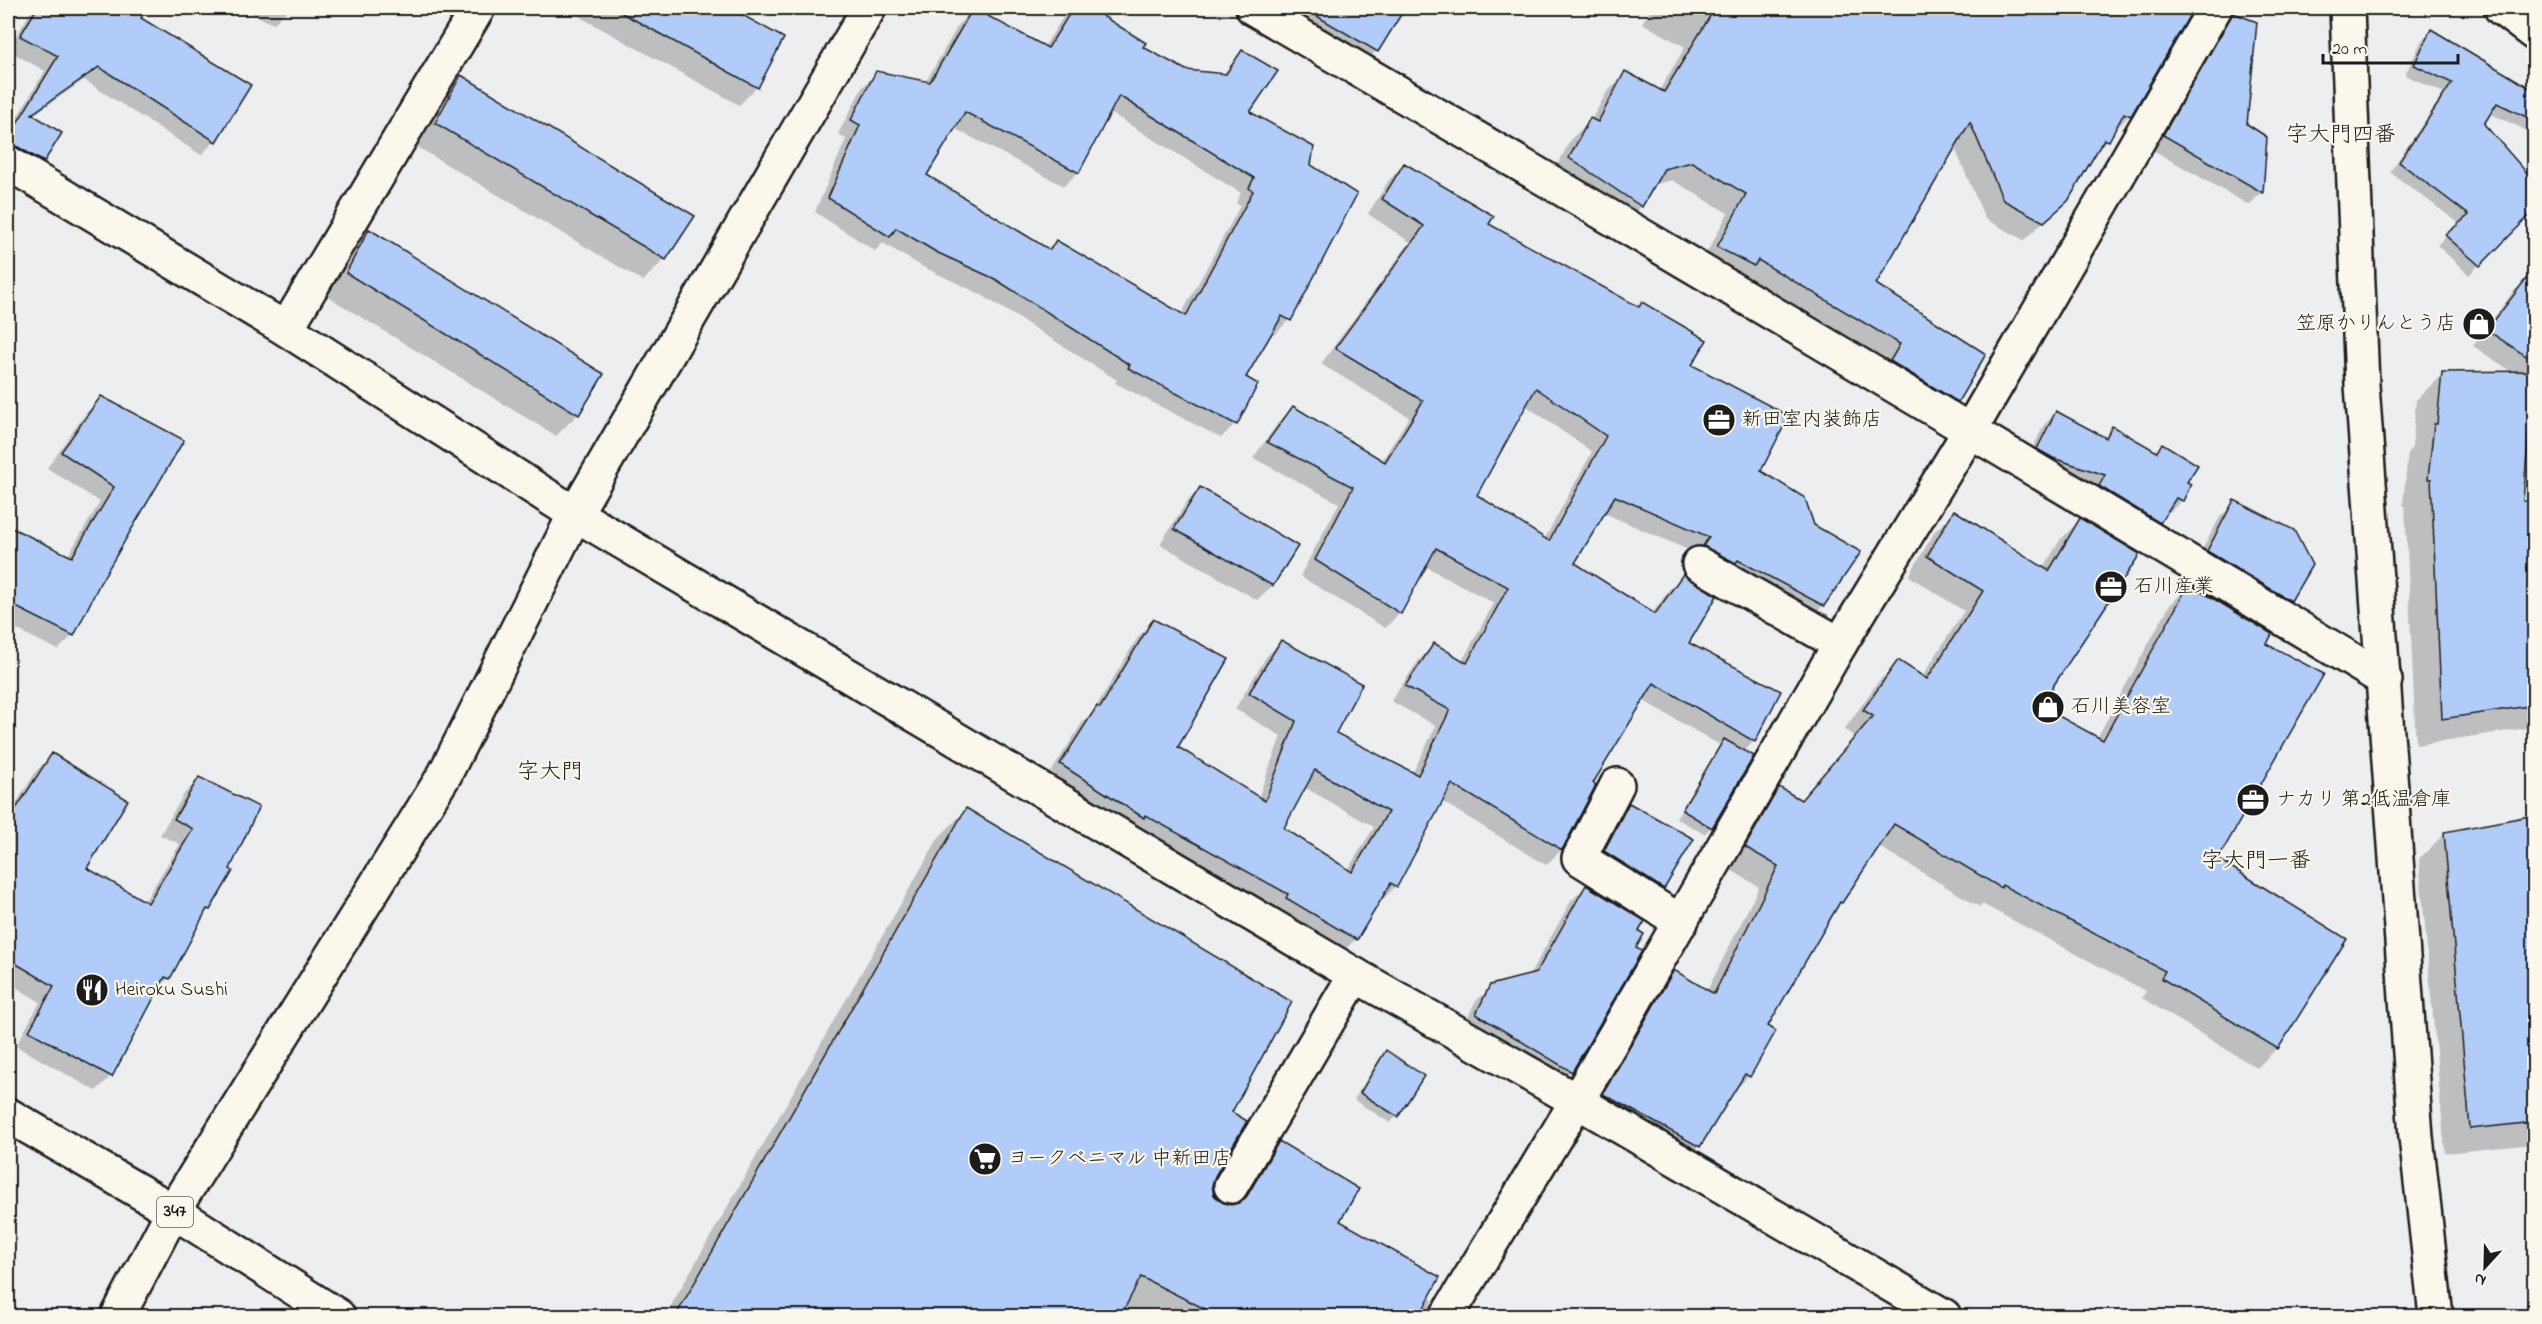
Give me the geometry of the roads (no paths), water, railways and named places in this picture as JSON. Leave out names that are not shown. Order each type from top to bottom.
[{"type":"main road","points":[[286,329],[478,8]]},
{"type":"main road","points":[[117,1317],[173,1211],[445,774],[575,514],[869,8]]},
{"type":"main road","points":[[1253,8],[1971,429],[2385,680]]},
{"type":"main road","points":[[1447,1317],[1577,1101],[1840,644],[1971,429],[2215,8]]},
{"type":"main road","points":[[2347,8],[2362,385],[2385,680],[2416,1137],[2436,1317]]},
{"type":"main road","points":[[2501,8],[2535,33]]},
{"type":"main road","points":[[8,163],[286,329],[575,514],[1355,975],[1577,1101],[1944,1317]]},
{"type":"main road","points":[[1699,564],[1840,644]]},
{"type":"main road","points":[[1617,785],[1578,858],[1681,922]]},
{"type":"main road","points":[[1231,1186],[1355,975]]},
{"type":"main road","name":"347","points":[[8,1115],[173,1211],[338,1317]]},
{"type":"place","name":"笠原かりんとう店","points":[[2479,324]]},
{"type":"place","name":"新田室内装飾店","points":[[1719,420]]},
{"type":"place","name":"石川産業","points":[[2111,587]]},
{"type":"place","name":"石川美容室","points":[[2048,707]]},
{"type":"place","name":"ナカリ 第2低温倉庫","points":[[2253,800]]},
{"type":"place","name":"Heiroku Sushi","points":[[92,990]]},
{"type":"place","name":"ヨークベニマル 中新田店","points":[[985,1159]]},
{"type":"district","name":"字大門四番","points":[[2341,136]]},
{"type":"district","name":"字大門","points":[[550,773]]},
{"type":"district","name":"字大門一番","points":[[2256,862]]}]
